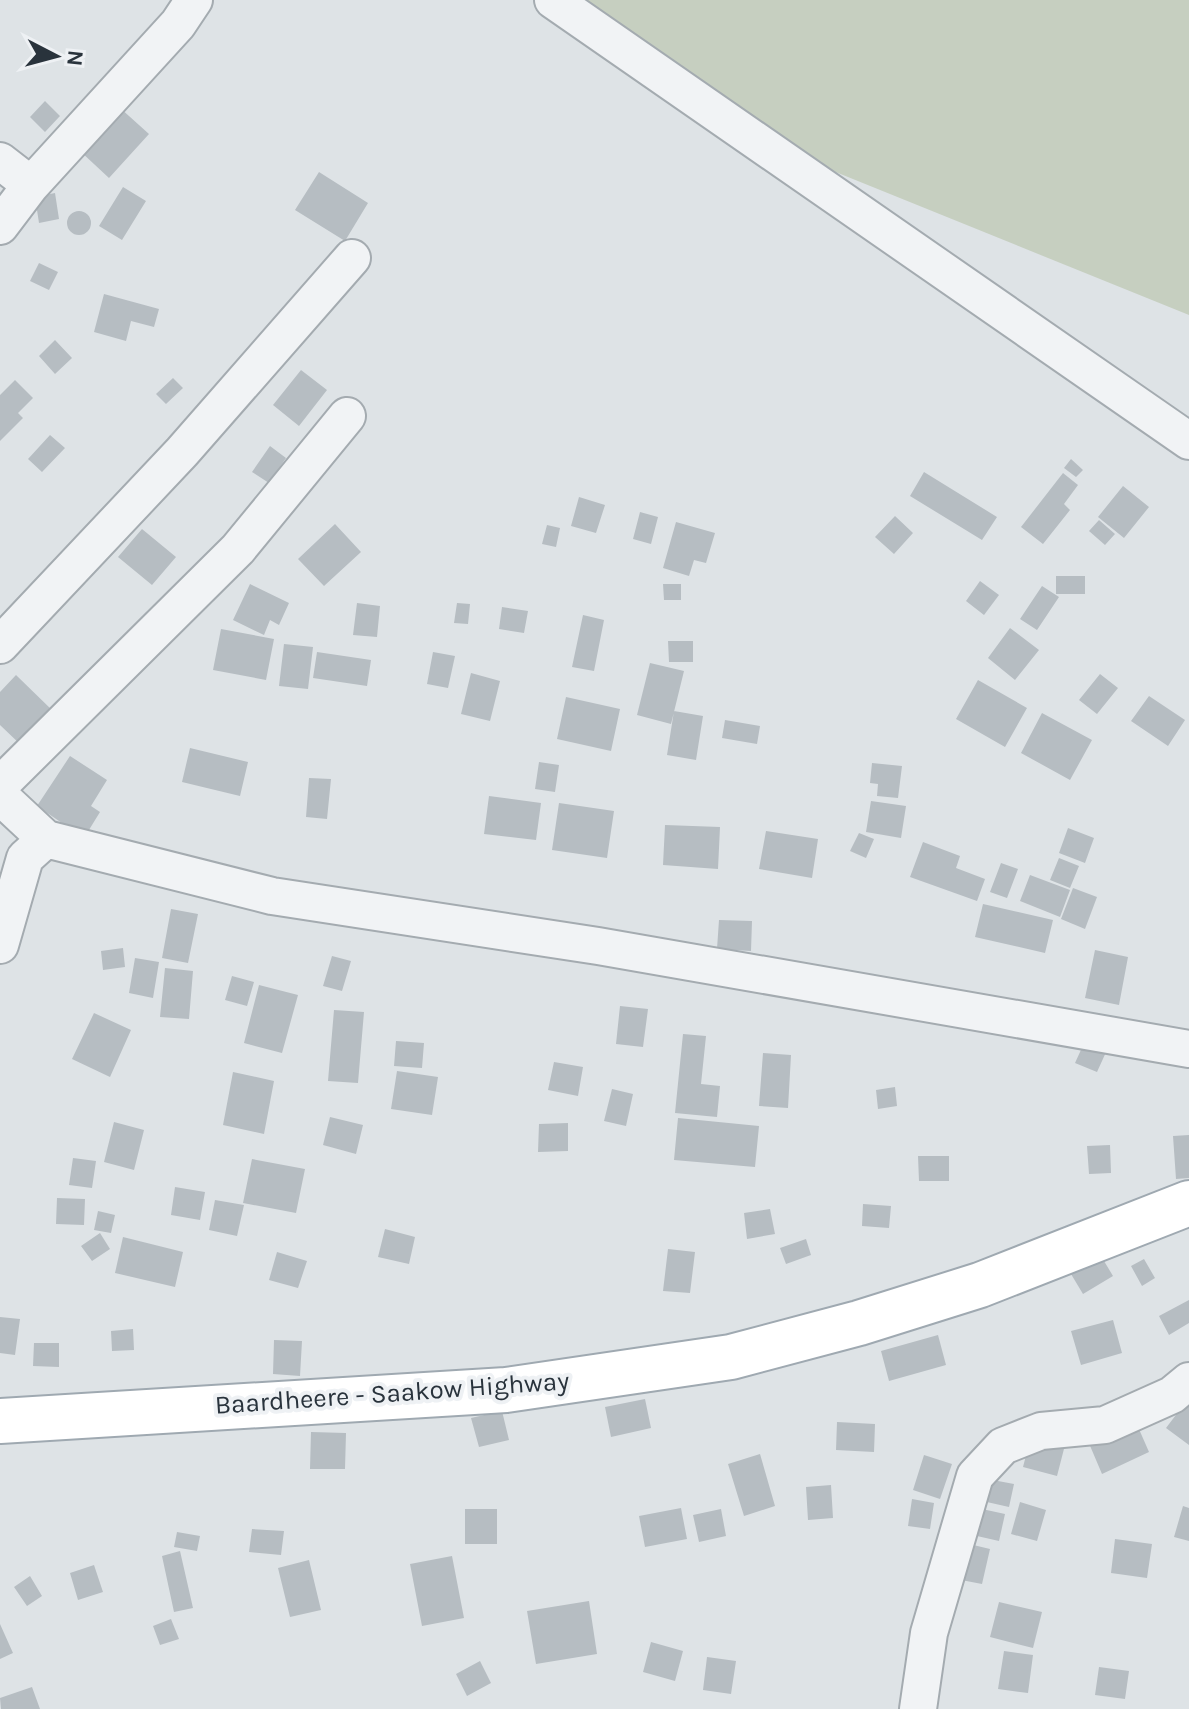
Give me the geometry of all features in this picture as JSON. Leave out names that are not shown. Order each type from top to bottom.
[{"type":"main road","name":"Baardheere - Saakow Highway","points":[[0,1421],[506,1390],[731,1357],[859,1323],[980,1285],[1189,1203]]},
{"type":"street","points":[[0,226],[31,185],[178,24],[194,0]]},
{"type":"street","points":[[553,0],[1189,441]]},
{"type":"street","points":[[0,161],[31,185]]},
{"type":"street","points":[[0,645],[182,452],[352,258]]},
{"type":"street","points":[[0,785],[238,549],[347,416]]},
{"type":"street","points":[[0,796],[46,839],[272,896],[613,949],[1189,1049]]},
{"type":"street","points":[[0,945],[25,858],[46,839]]},
{"type":"street","points":[[918,1709],[929,1633],[975,1476],[1003,1446],[1041,1431],[1105,1425],[1172,1395],[1189,1381]]},
{"type":"green space","points":[[567,0],[1189,0],[1189,315],[729,129]]},
{"type":"building","points":[[45,101],[60,116],[45,132],[30,117]]},
{"type":"building","points":[[119,107],[149,134],[109,178],[80,151]]},
{"type":"building","points":[[319,172],[368,203],[345,241],[295,210]]},
{"type":"building","points":[[123,187],[146,201],[122,240],[99,226]]},
{"type":"building","points":[[55,193],[59,219],[39,223],[35,197]]},
{"type":"building","points":[[79,211],[87,215],[91,223],[87,231],[79,235],[71,231],[67,223],[71,215]]},
{"type":"building","points":[[39,263],[58,272],[49,290],[30,281]]},
{"type":"building","points":[[104,294],[159,309],[154,327],[131,321],[126,341],[94,332]]},
{"type":"building","points":[[55,340],[72,358],[55,374],[39,356]]},
{"type":"building","points":[[301,370],[327,390],[299,426],[273,405]]},
{"type":"building","points":[[173,378],[183,388],[166,404],[156,394]]},
{"type":"building","points":[[15,380],[33,398],[18,413],[23,418],[0,441],[0,395]]},
{"type":"building","points":[[50,435],[65,448],[42,472],[28,459]]},
{"type":"building","points":[[270,446],[286,458],[269,483],[252,472]]},
{"type":"building","points":[[1071,459],[1083,470],[1076,477],[1064,468]]},
{"type":"building","points":[[924,472],[997,517],[982,540],[910,496]]},
{"type":"building","points":[[1063,473],[1078,485],[1064,504],[1070,510],[1043,544],[1021,527]]},
{"type":"building","points":[[1123,486],[1149,507],[1124,538],[1098,517]]},
{"type":"building","points":[[579,497],[605,505],[596,533],[571,526]]},
{"type":"building","points":[[640,512],[658,517],[651,544],[633,539]]},
{"type":"building","points":[[895,516],[913,533],[894,554],[875,537]]},
{"type":"building","points":[[1099,520],[1115,534],[1105,545],[1089,531]]},
{"type":"building","points":[[676,522],[715,533],[706,563],[694,560],[689,576],[663,568]]},
{"type":"building","points":[[335,524],[361,552],[324,586],[298,559]]},
{"type":"building","points":[[547,525],[560,528],[556,547],[542,544]]},
{"type":"building","points":[[142,529],[176,557],[152,585],[118,557]]},
{"type":"building","points":[[1056,576],[1085,576],[1085,594],[1056,594]]},
{"type":"building","points":[[980,581],[999,595],[984,615],[966,601]]},
{"type":"building","points":[[250,584],[289,603],[279,625],[270,620],[264,635],[233,620]]},
{"type":"building","points":[[663,584],[681,584],[681,600],[664,600]]},
{"type":"building","points":[[1042,586],[1059,597],[1037,630],[1020,619]]},
{"type":"building","points":[[357,603],[380,606],[377,637],[353,635]]},
{"type":"building","points":[[457,603],[470,604],[468,624],[454,623]]},
{"type":"building","points":[[502,607],[528,611],[524,633],[499,629]]},
{"type":"building","points":[[583,615],[604,620],[594,671],[572,667]]},
{"type":"building","points":[[1010,628],[1039,650],[1015,680],[988,658]]},
{"type":"building","points":[[221,629],[274,639],[266,680],[213,670]]},
{"type":"building","points":[[668,641],[693,641],[693,662],[669,662]]},
{"type":"building","points":[[284,644],[313,647],[308,689],[279,686]]},
{"type":"building","points":[[317,652],[371,660],[367,686],[313,678]]},
{"type":"building","points":[[433,652],[455,656],[448,688],[427,684]]},
{"type":"building","points":[[650,663],[684,671],[671,724],[637,715]]},
{"type":"building","points":[[471,673],[500,681],[490,721],[461,714]]},
{"type":"building","points":[[1100,674],[1118,688],[1097,714],[1079,700]]},
{"type":"building","points":[[16,675],[54,712],[22,746],[0,725],[0,692]]},
{"type":"building","points":[[978,680],[1027,708],[1005,747],[956,719]]},
{"type":"building","points":[[1149,696],[1185,720],[1168,746],[1131,721]]},
{"type":"building","points":[[566,697],[620,709],[611,751],[557,739]]},
{"type":"building","points":[[674,711],[703,716],[696,760],[667,755]]},
{"type":"building","points":[[1042,713],[1092,740],[1070,780],[1021,753]]},
{"type":"building","points":[[725,720],[760,726],[757,744],[722,738]]},
{"type":"building","points":[[190,748],[248,762],[240,796],[182,782]]},
{"type":"building","points":[[70,756],[107,780],[91,806],[100,812],[84,838],[37,806]]},
{"type":"building","points":[[539,762],[559,765],[555,792],[535,789]]},
{"type":"building","points":[[872,763],[902,766],[898,798],[877,796],[878,784],[870,783]]},
{"type":"building","points":[[309,778],[331,779],[327,819],[306,817]]},
{"type":"building","points":[[489,796],[541,803],[536,840],[484,834]]},
{"type":"building","points":[[871,801],[906,806],[901,838],[866,832]]},
{"type":"building","points":[[559,803],[614,811],[607,858],[552,850]]},
{"type":"building","points":[[665,825],[720,827],[718,869],[663,865]]},
{"type":"building","points":[[1068,828],[1094,838],[1085,863],[1059,853]]},
{"type":"building","points":[[766,831],[818,839],[812,878],[759,869]]},
{"type":"building","points":[[859,833],[874,839],[866,858],[850,851]]},
{"type":"building","points":[[923,842],[960,856],[956,868],[985,879],[977,901],[910,877]]},
{"type":"building","points":[[1059,858],[1079,866],[1070,888],[1050,880]]},
{"type":"building","points":[[1001,863],[1018,869],[1007,898],[990,892]]},
{"type":"building","points":[[1030,875],[1070,890],[1060,917],[1020,901]]},
{"type":"building","points":[[1073,888],[1097,897],[1085,929],[1061,919]]},
{"type":"building","points":[[983,904],[1053,920],[1045,953],[975,937]]},
{"type":"building","points":[[171,909],[198,914],[188,963],[162,958]]},
{"type":"building","points":[[719,920],[752,921],[751,951],[717,949]]},
{"type":"building","points":[[123,948],[125,967],[103,970],[101,951]]},
{"type":"building","points":[[1095,950],[1128,957],[1119,1005],[1085,998]]},
{"type":"building","points":[[332,956],[351,961],[342,991],[323,986]]},
{"type":"building","points":[[135,958],[159,962],[153,998],[129,993]]},
{"type":"building","points":[[165,968],[193,971],[189,1019],[160,1017]]},
{"type":"building","points":[[232,976],[254,982],[247,1006],[225,1000]]},
{"type":"building","points":[[259,985],[298,995],[282,1053],[244,1043]]},
{"type":"building","points":[[620,1006],[648,1009],[643,1047],[616,1044]]},
{"type":"building","points":[[334,1010],[364,1012],[358,1083],[328,1081]]},
{"type":"building","points":[[94,1013],[131,1030],[110,1077],[72,1059]]},
{"type":"building","points":[[683,1034],[706,1036],[701,1084],[720,1086],[717,1117],[675,1113]]},
{"type":"building","points":[[396,1041],[424,1043],[422,1068],[394,1066]]},
{"type":"building","points":[[1085,1041],[1107,1050],[1097,1072],[1075,1063]]},
{"type":"building","points":[[763,1053],[791,1055],[788,1108],[759,1106]]},
{"type":"building","points":[[554,1062],[583,1067],[578,1096],[548,1090]]},
{"type":"building","points":[[397,1071],[438,1077],[432,1115],[391,1109]]},
{"type":"building","points":[[233,1072],[274,1081],[264,1134],[223,1125]]},
{"type":"building","points":[[895,1087],[897,1106],[878,1109],[876,1090]]},
{"type":"building","points":[[612,1089],[633,1094],[626,1126],[604,1121]]},
{"type":"building","points":[[330,1117],[363,1125],[356,1154],[323,1145]]},
{"type":"building","points":[[678,1118],[759,1126],[755,1167],[674,1160]]},
{"type":"building","points":[[114,1122],[144,1130],[134,1170],[104,1162]]},
{"type":"building","points":[[568,1123],[568,1151],[538,1152],[539,1124]]},
{"type":"building","points":[[1189,1135],[1189,1178],[1176,1179],[1173,1136]]},
{"type":"building","points":[[1110,1145],[1111,1173],[1089,1174],[1087,1146]]},
{"type":"building","points":[[918,1156],[949,1156],[949,1181],[919,1181]]},
{"type":"building","points":[[73,1158],[96,1161],[92,1188],[69,1185]]},
{"type":"building","points":[[252,1159],[305,1169],[296,1213],[243,1203]]},
{"type":"building","points":[[175,1187],[205,1192],[200,1220],[171,1215]]},
{"type":"building","points":[[57,1198],[85,1199],[84,1225],[56,1224]]},
{"type":"building","points":[[215,1200],[244,1205],[237,1236],[209,1230]]},
{"type":"building","points":[[863,1204],[891,1206],[889,1228],[862,1226]]},
{"type":"building","points":[[770,1209],[775,1234],[747,1239],[744,1213]]},
{"type":"building","points":[[98,1211],[115,1215],[111,1233],[94,1230]]},
{"type":"building","points":[[385,1229],[415,1237],[409,1264],[378,1257]]},
{"type":"building","points":[[100,1233],[110,1249],[92,1261],[81,1246]]},
{"type":"building","points":[[123,1237],[183,1252],[175,1287],[115,1273]]},
{"type":"building","points":[[806,1239],[811,1255],[786,1264],[780,1248]]},
{"type":"building","points":[[1095,1246],[1113,1276],[1083,1294],[1065,1264]]},
{"type":"building","points":[[668,1249],[695,1252],[690,1293],[663,1291]]},
{"type":"building","points":[[277,1252],[307,1261],[298,1288],[269,1280]]},
{"type":"building","points":[[1144,1259],[1155,1278],[1142,1286],[1131,1266]]},
{"type":"building","points":[[1189,1300],[1189,1323],[1169,1335],[1159,1316]]},
{"type":"building","points":[[0,1317],[20,1319],[15,1355],[0,1353]]},
{"type":"building","points":[[1113,1320],[1122,1353],[1081,1365],[1071,1331]]},
{"type":"building","points":[[133,1329],[134,1350],[112,1351],[111,1331]]},
{"type":"building","points":[[938,1335],[946,1365],[889,1381],[881,1351]]},
{"type":"building","points":[[274,1340],[302,1341],[300,1376],[273,1374]]},
{"type":"building","points":[[34,1343],[59,1343],[59,1367],[33,1366]]},
{"type":"building","points":[[645,1399],[651,1428],[611,1437],[605,1407]]},
{"type":"building","points":[[1185,1403],[1189,1406],[1189,1445],[1166,1428]]},
{"type":"building","points":[[502,1411],[509,1440],[479,1447],[471,1418]]},
{"type":"building","points":[[1135,1420],[1149,1452],[1102,1474],[1088,1441]]},
{"type":"building","points":[[837,1422],[875,1424],[874,1452],[836,1450]]},
{"type":"building","points":[[311,1432],[346,1433],[345,1469],[310,1469]]},
{"type":"building","points":[[1031,1436],[1065,1445],[1057,1476],[1023,1467]]},
{"type":"building","points":[[760,1454],[775,1506],[744,1516],[728,1464]]},
{"type":"building","points":[[924,1455],[952,1464],[940,1499],[913,1490]]},
{"type":"building","points":[[982,1478],[1014,1484],[1009,1507],[978,1500]]},
{"type":"building","points":[[831,1485],[833,1518],[808,1520],[806,1487]]},
{"type":"building","points":[[912,1499],[934,1503],[930,1529],[908,1526]]},
{"type":"building","points":[[1020,1502],[1046,1510],[1037,1541],[1011,1534]]},
{"type":"building","points":[[1183,1506],[1189,1508],[1189,1541],[1174,1537]]},
{"type":"building","points":[[681,1508],[687,1539],[645,1547],[639,1516]]},
{"type":"building","points":[[465,1509],[497,1509],[497,1544],[465,1544]]},
{"type":"building","points":[[721,1509],[726,1536],[699,1542],[693,1515]]},
{"type":"building","points":[[982,1509],[1005,1514],[999,1541],[977,1536]]},
{"type":"building","points":[[252,1529],[284,1531],[281,1555],[249,1552]]},
{"type":"building","points":[[177,1532],[200,1536],[197,1551],[174,1547]]},
{"type":"building","points":[[1115,1539],[1152,1544],[1147,1578],[1111,1573]]},
{"type":"building","points":[[965,1543],[990,1549],[982,1584],[956,1579]]},
{"type":"building","points":[[180,1551],[193,1608],[174,1612],[162,1556]]},
{"type":"building","points":[[452,1556],[464,1618],[422,1626],[410,1564]]},
{"type":"building","points":[[309,1560],[321,1610],[290,1617],[278,1568]]},
{"type":"building","points":[[94,1565],[103,1592],[78,1600],[70,1573]]},
{"type":"building","points":[[30,1576],[42,1596],[27,1606],[14,1587]]},
{"type":"building","points":[[589,1601],[597,1654],[536,1664],[527,1611]]},
{"type":"building","points":[[999,1602],[1042,1612],[1033,1648],[990,1637]]},
{"type":"building","points":[[171,1619],[179,1639],[160,1645],[153,1626]]},
{"type":"building","points":[[0,1624],[13,1653],[0,1659]]},
{"type":"building","points":[[651,1642],[683,1651],[675,1681],[643,1672]]},
{"type":"building","points":[[1004,1651],[1033,1655],[1028,1693],[998,1689]]},
{"type":"building","points":[[707,1657],[736,1661],[731,1694],[703,1690]]},
{"type":"building","points":[[480,1661],[491,1683],[467,1696],[456,1674]]},
{"type":"building","points":[[1099,1667],[1129,1671],[1125,1699],[1095,1695]]},
{"type":"building","points":[[32,1687],[40,1709],[1,1709],[0,1698]]}]
